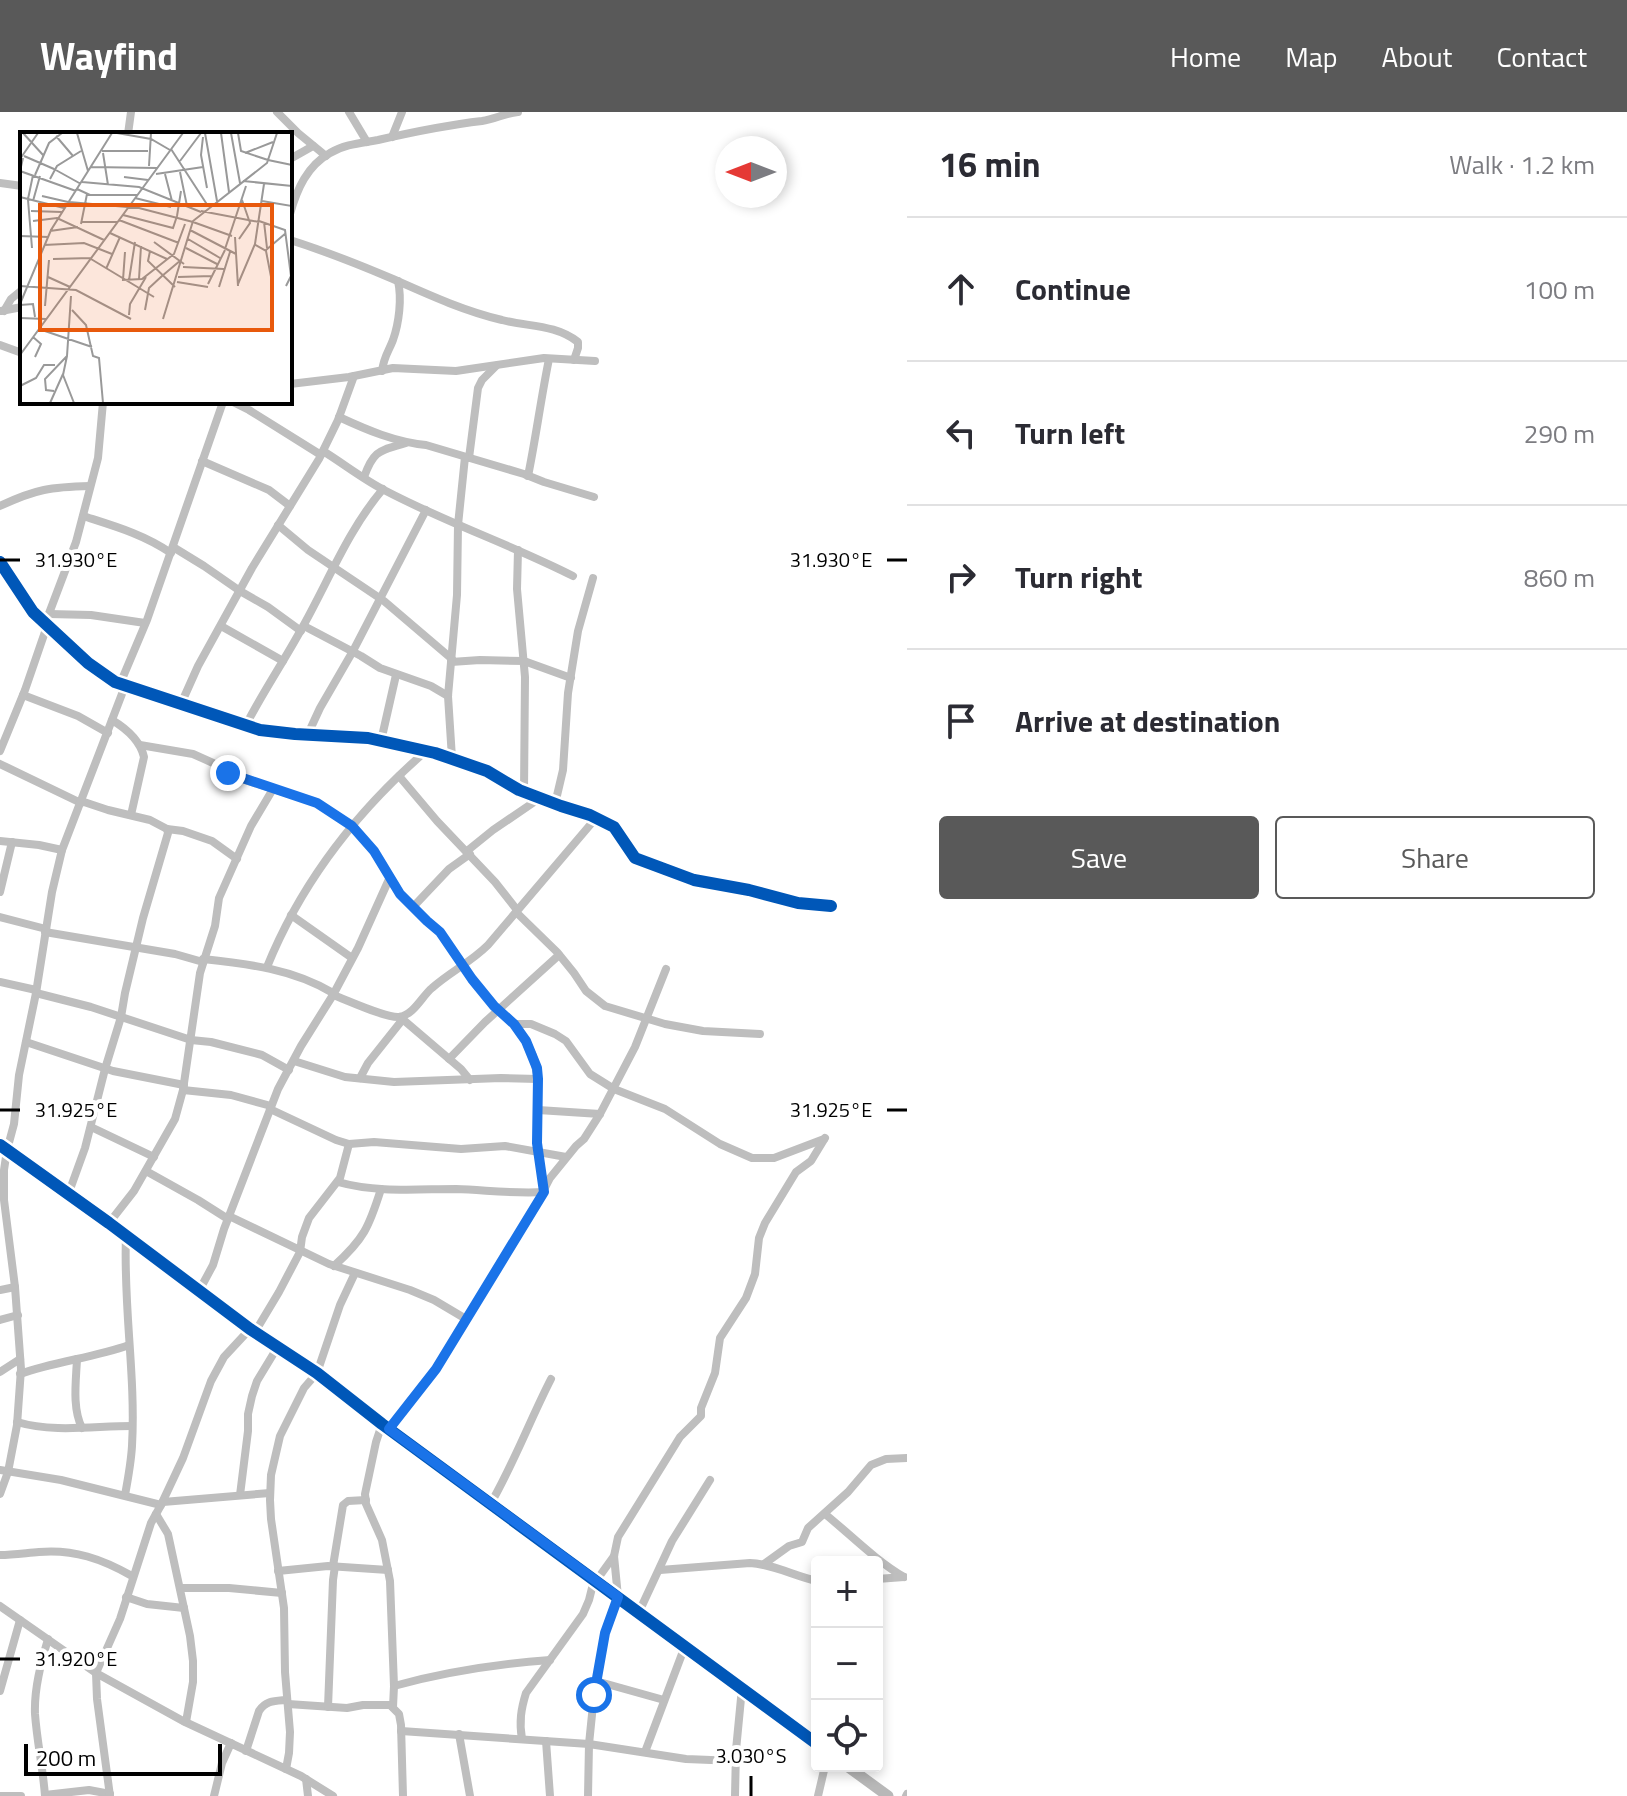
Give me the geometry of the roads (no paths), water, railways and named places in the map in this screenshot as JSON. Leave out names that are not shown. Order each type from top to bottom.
[{"type":"street","points":[[128,132],[131,112]]},
{"type":"street","points":[[277,112],[326,156]]},
{"type":"street","points":[[349,112],[367,142]]},
{"type":"street","points":[[392,137],[402,112]]},
{"type":"street","points":[[292,209],[303,179],[315,164],[349,145],[518,112]]},
{"type":"street","points":[[292,158],[313,146]]},
{"type":"street","points":[[0,183],[20,186]]},
{"type":"street","points":[[292,241],[370,269],[464,309],[557,331],[578,342],[574,360]]},
{"type":"street","points":[[382,371],[383,357],[392,343],[396,328],[398,281]]},
{"type":"street","points":[[2,311],[20,292]]},
{"type":"street","points":[[528,476],[549,359]]},
{"type":"street","points":[[292,384],[410,367],[456,371],[518,361],[595,361]]},
{"type":"street","points":[[452,758],[448,696],[457,595],[458,525],[478,388],[496,366]]},
{"type":"street","points":[[181,704],[198,666],[240,591],[322,453],[354,376]]},
{"type":"street","points":[[0,751],[4,730],[23,695],[76,542],[98,458],[103,404]]},
{"type":"street","points":[[0,1494],[17,1422],[20,1374],[18,1315],[2,1193],[3,1148],[14,1124],[19,1075],[52,892],[62,850],[108,733],[122,685],[222,404]]},
{"type":"street","points":[[237,404],[383,489],[573,576]]},
{"type":"street","points":[[339,417],[408,443],[426,445],[594,497]]},
{"type":"street","points":[[364,477],[368,465],[379,451],[408,443]]},
{"type":"street","points":[[202,461],[269,490],[290,506]]},
{"type":"street","points":[[0,506],[37,490],[90,486]]},
{"type":"street","points":[[246,725],[371,503],[383,489]]},
{"type":"street","points":[[308,734],[426,510]]},
{"type":"street","points":[[83,516],[133,531],[172,550],[204,566],[302,628],[353,651],[380,668],[431,686],[448,696]]},
{"type":"street","points":[[278,525],[308,550],[381,599],[451,660],[524,661],[571,678]]},
{"type":"street","points":[[518,550],[517,589],[524,661],[524,792]]},
{"type":"street","points":[[0,562],[33,612],[88,663],[122,685],[260,730],[368,738],[452,758],[487,771],[524,792],[614,827],[635,858],[694,880],[798,903],[831,906]]},
{"type":"street","points":[[0,583],[9,577]]},
{"type":"street","points":[[555,804],[563,770],[568,693],[578,631],[593,578]]},
{"type":"street","points":[[49,614],[91,615],[145,623]]},
{"type":"street","points":[[221,626],[283,661]]},
{"type":"street","points":[[381,741],[396,675]]},
{"type":"street","points":[[23,695],[78,716],[108,733]]},
{"type":"street","points":[[112,720],[124,727],[140,745],[144,757],[131,815]]},
{"type":"street","points":[[140,745],[193,754],[242,779],[317,803],[352,826],[374,851],[400,894],[440,932],[463,966],[526,1041],[538,1079],[538,1152],[544,1192]]},
{"type":"street","points":[[267,967],[291,915],[319,870],[352,826],[426,751]]},
{"type":"street","points":[[0,764],[81,802],[150,820],[167,829],[212,841],[237,859]]},
{"type":"street","points":[[399,776],[559,955],[586,991],[605,1006],[703,1031],[760,1034]]},
{"type":"street","points":[[109,1223],[134,1191],[175,1119],[183,1088],[196,995],[215,926],[219,898],[251,826],[273,789]]},
{"type":"street","points":[[413,907],[449,869],[493,830],[540,798]]},
{"type":"street","points":[[360,1078],[402,1018],[431,988],[488,945],[596,818]]},
{"type":"street","points":[[68,1195],[91,1127],[121,1017],[167,829]]},
{"type":"street","points":[[0,841],[62,850]]},
{"type":"street","points":[[0,892],[12,842]]},
{"type":"street","points":[[199,1291],[213,1265],[270,1108],[301,1046],[352,958],[390,877]]},
{"type":"street","points":[[291,915],[352,958]]},
{"type":"street","points":[[0,917],[46,930],[203,961],[267,967],[304,978],[333,994],[402,1018],[470,1080]]},
{"type":"street","points":[[449,1059],[559,955]]},
{"type":"street","points":[[393,1707],[392,1602],[388,1570],[382,1540],[366,1500],[366,1482],[385,1426],[436,1369],[550,1178],[584,1139],[600,1114],[635,1047],[666,969]]},
{"type":"street","points":[[0,982],[91,1007],[191,1040],[211,1042],[291,1066],[345,1077],[394,1082],[538,1079]]},
{"type":"street","points":[[514,1024],[531,1024],[555,1034],[566,1041],[590,1074],[614,1089],[665,1109],[720,1144],[752,1158],[774,1158],[825,1138],[811,1161],[796,1172],[765,1223],[759,1238],[755,1274],[746,1298],[720,1338],[715,1373],[701,1408],[701,1416],[680,1437],[618,1537],[614,1556],[618,1597],[605,1633],[596,1681],[589,1744],[588,1796]]},
{"type":"street","points":[[26,1042],[105,1069],[183,1088],[231,1095],[270,1108],[349,1144],[374,1142],[461,1149],[505,1146],[566,1157]]},
{"type":"street","points":[[538,1110],[600,1114]]},
{"type":"street","points":[[91,1127],[154,1157]]},
{"type":"street","points":[[48,1639],[35,1711],[45,1795],[89,1790],[110,1795],[96,1673],[120,1619],[151,1523],[183,1458],[211,1381],[224,1357],[252,1330],[300,1252],[309,1218],[338,1182],[349,1144]]},
{"type":"street","points":[[3,1148],[277,1348],[317,1373],[811,1740]]},
{"type":"street","points":[[146,1171],[228,1218],[300,1252],[410,1290],[466,1319]]},
{"type":"street","points":[[338,1182],[381,1189],[458,1189],[521,1194],[544,1192]]},
{"type":"street","points":[[334,1266],[357,1244],[381,1189]]},
{"type":"street","points":[[125,1495],[132,1426],[125,1282],[126,1236]]},
{"type":"street","points":[[286,1769],[290,1743],[284,1608],[270,1493],[274,1456],[280,1436],[304,1388],[317,1373],[340,1305],[355,1273]]},
{"type":"street","points":[[0,1290],[15,1287]]},
{"type":"street","points":[[0,1320],[18,1315]]},
{"type":"street","points":[[20,1374],[129,1345]]},
{"type":"street","points":[[240,1495],[252,1396],[257,1381],[277,1348]]},
{"type":"street","points":[[0,1372],[20,1359]]},
{"type":"street","points":[[77,1359],[77,1408],[82,1428]]},
{"type":"street","points":[[491,1503],[551,1379]]},
{"type":"street","points":[[17,1422],[31,1426],[82,1428],[132,1426]]},
{"type":"street","points":[[764,1564],[789,1546],[802,1542],[808,1528],[848,1492],[871,1465],[886,1459],[907,1458]]},
{"type":"street","points":[[4,1471],[61,1480],[160,1507],[270,1493]]},
{"type":"street","points":[[639,1612],[672,1541],[710,1480]]},
{"type":"street","points":[[328,1707],[333,1580],[342,1508],[348,1501],[366,1500]]},
{"type":"street","points":[[160,1507],[180,1588],[193,1661],[191,1701],[186,1722]]},
{"type":"street","points":[[825,1514],[879,1560],[906,1576]]},
{"type":"street","points":[[0,1555],[39,1552],[76,1554],[98,1558],[132,1576]]},
{"type":"street","points":[[522,1739],[521,1707],[526,1693],[583,1614],[595,1580],[614,1556]]},
{"type":"street","points":[[660,1570],[750,1563],[764,1564],[811,1579]]},
{"type":"street","points":[[278,1571],[334,1566],[388,1570]]},
{"type":"street","points":[[883,1578],[906,1576]]},
{"type":"street","points":[[180,1588],[282,1593]]},
{"type":"street","points":[[126,1597],[147,1604],[184,1608]]},
{"type":"street","points":[[0,1606],[96,1673],[186,1722],[306,1779],[333,1796]]},
{"type":"street","points":[[0,1691],[20,1620]]},
{"type":"street","points":[[645,1752],[685,1646]]},
{"type":"street","points":[[394,1686],[509,1663],[550,1660]]},
{"type":"street","points":[[596,1681],[664,1700]]},
{"type":"street","points":[[735,1796],[742,1688]]},
{"type":"street","points":[[246,1751],[259,1711],[268,1702],[347,1708],[393,1707],[399,1714],[401,1731],[403,1796]]},
{"type":"street","points":[[401,1731],[589,1744],[686,1759],[736,1761]]},
{"type":"street","points":[[459,1734],[470,1796]]},
{"type":"street","points":[[546,1741],[550,1796]]},
{"type":"street","points":[[214,1796],[222,1763],[231,1743]]},
{"type":"street","points":[[818,1796],[824,1772]]},
{"type":"street","points":[[855,1772],[888,1796]]},
{"type":"street","points":[[306,1779],[308,1796]]},
{"type":"street","points":[[0,1796],[21,1796]]}]
